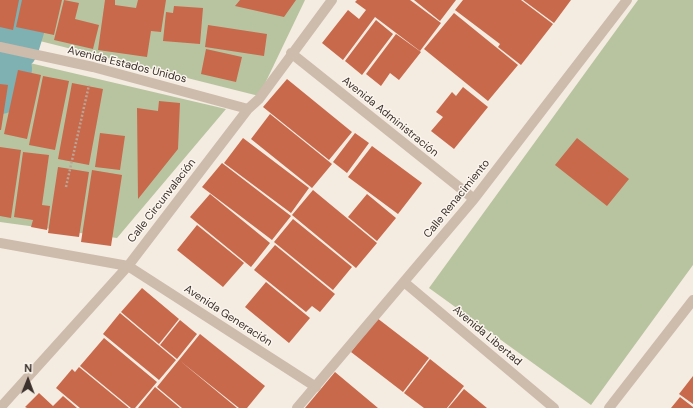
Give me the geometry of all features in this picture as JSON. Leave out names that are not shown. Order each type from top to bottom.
[{"type":"street","name":"Calle Circunvalación","points":[[0,408],[128,266],[248,109],[259,99],[291,53],[332,0]]},
{"type":"street","name":"Calle Renacimiento","points":[[298,408],[474,199],[627,0]]},
{"type":"street","name":"Avenida Estados Unidos","points":[[0,47],[93,67],[248,109]]},
{"type":"street","name":"Avenida Administración","points":[[291,53],[474,199]]},
{"type":"street","points":[[0,242],[128,266]]},
{"type":"street","name":"Avenida Generación","points":[[128,266],[316,387]]},
{"type":"street","name":"Avenida Libertad","points":[[404,282],[554,408]]},
{"type":"street","points":[[609,408],[693,300]]},
{"type":"path","points":[[66,186],[93,67]]},
{"type":"green space","points":[[0,0],[305,0],[259,96],[0,31]]},
{"type":"green space","points":[[638,0],[693,0],[693,265],[591,405],[429,288]]},
{"type":"green space","points":[[0,56],[226,109],[117,238],[0,222]]},
{"type":"building","points":[[0,0],[19,0],[13,30],[0,27]]},
{"type":"building","points":[[22,0],[62,0],[54,35],[16,27]]},
{"type":"building","points":[[64,0],[79,3],[75,19],[99,25],[93,49],[54,40]]},
{"type":"building","points":[[105,0],[115,0],[115,5],[136,8],[138,0],[166,0],[161,32],[151,31],[147,57],[98,50]]},
{"type":"building","points":[[240,0],[296,0],[284,17],[235,6]]},
{"type":"building","points":[[357,0],[410,0],[441,23],[420,51],[375,17],[343,60],[322,43],[348,10],[359,19],[366,10],[355,2]]},
{"type":"building","points":[[414,0],[456,0],[440,21]]},
{"type":"building","points":[[463,0],[521,0],[553,24],[521,65],[498,47],[500,44],[455,10]]},
{"type":"building","points":[[523,0],[571,0],[554,23]]},
{"type":"building","points":[[174,6],[203,8],[200,44],[163,41],[166,12],[173,13]]},
{"type":"building","points":[[454,13],[518,65],[488,101],[424,49]]},
{"type":"building","points":[[376,20],[393,34],[362,75],[345,61]]},
{"type":"building","points":[[208,25],[267,34],[264,56],[205,47]]},
{"type":"building","points":[[396,34],[421,52],[399,80],[390,73],[381,86],[366,74]]},
{"type":"building","points":[[206,49],[242,57],[236,82],[201,74]]},
{"type":"building","points":[[18,70],[41,75],[27,139],[4,134]]},
{"type":"building","points":[[43,76],[69,81],[55,150],[29,145]]},
{"type":"building","points":[[287,79],[352,132],[329,160],[263,107]]},
{"type":"building","points":[[72,83],[103,89],[89,165],[58,159]]},
{"type":"building","points":[[0,84],[8,85],[1,130],[0,130]]},
{"type":"building","points":[[463,87],[488,107],[454,149],[431,131],[443,117],[436,112],[452,92],[456,96]]},
{"type":"building","points":[[159,101],[180,103],[178,149],[138,199],[137,108],[158,111]]},
{"type":"building","points":[[270,114],[332,164],[312,188],[251,139]]},
{"type":"building","points":[[100,133],[125,136],[120,170],[95,167]]},
{"type":"building","points":[[355,133],[369,143],[347,173],[333,162]]},
{"type":"building","points":[[243,138],[309,188],[291,213],[224,163]]},
{"type":"building","points":[[577,138],[629,179],[607,206],[555,165]]},
{"type":"building","points":[[372,146],[422,183],[398,214],[348,177]]},
{"type":"building","points":[[0,147],[21,150],[11,218],[0,216]]},
{"type":"building","points":[[23,152],[49,155],[42,205],[50,206],[47,230],[31,227],[33,220],[14,217]]},
{"type":"building","points":[[222,163],[291,216],[272,240],[202,187]]},
{"type":"building","points":[[58,167],[89,172],[79,237],[48,233]]},
{"type":"building","points":[[92,170],[122,175],[111,246],[81,242]]},
{"type":"building","points":[[313,190],[377,243],[356,268],[292,215]]},
{"type":"building","points":[[210,194],[270,243],[251,267],[190,217]]},
{"type":"building","points":[[367,194],[396,218],[377,241],[348,217]]},
{"type":"building","points":[[293,219],[352,267],[333,290],[274,242]]},
{"type":"building","points":[[197,225],[244,263],[223,287],[177,250]]},
{"type":"building","points":[[275,245],[335,294],[320,312],[312,306],[306,312],[254,270]]},
{"type":"building","points":[[266,282],[310,318],[289,343],[245,307]]},
{"type":"building","points":[[142,288],[179,319],[159,344],[121,312]]},
{"type":"building","points":[[120,313],[176,360],[159,380],[103,334]]},
{"type":"building","points":[[377,318],[429,358],[403,392],[351,352]]},
{"type":"building","points":[[180,320],[197,334],[177,359],[160,345]]},
{"type":"building","points":[[200,334],[265,386],[247,408],[239,408],[179,360]]},
{"type":"building","points":[[104,338],[157,382],[135,408],[131,408],[80,366]]},
{"type":"building","points":[[430,359],[464,386],[447,408],[424,408],[404,393]]},
{"type":"building","points":[[179,360],[237,408],[182,408],[157,387]]},
{"type":"building","points":[[79,367],[129,408],[80,408],[56,388],[72,369],[75,372]]},
{"type":"building","points":[[335,372],[378,408],[305,408]]},
{"type":"building","points":[[693,376],[693,404],[679,394]]},
{"type":"building","points":[[155,387],[180,408],[138,408]]},
{"type":"building","points":[[464,389],[487,408],[448,408]]},
{"type":"building","points":[[39,393],[53,406],[63,396],[77,408],[25,407]]},
{"type":"building","points":[[680,397],[693,407],[693,408],[671,408]]},
{"type":"waterway","points":[[14,46],[28,0]]},
{"type":"waterway","points":[[0,89],[7,69]]}]
